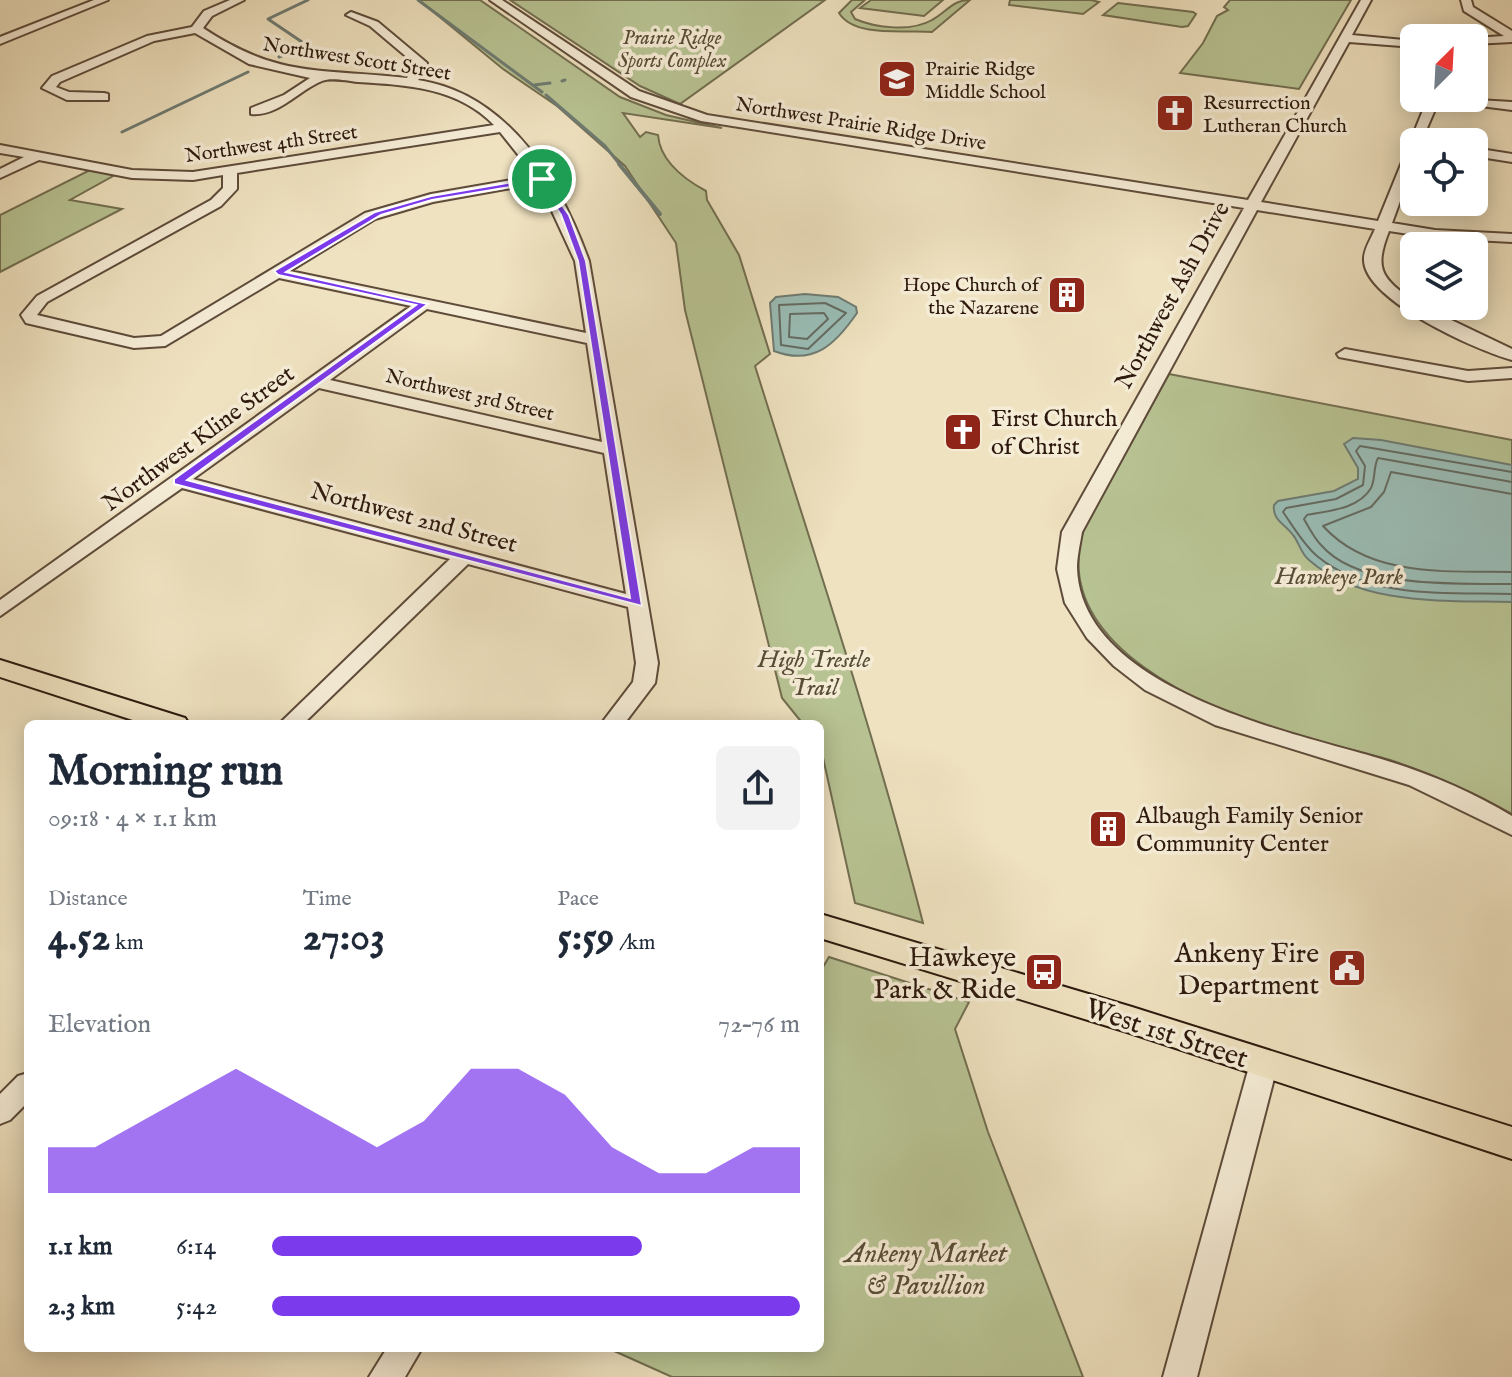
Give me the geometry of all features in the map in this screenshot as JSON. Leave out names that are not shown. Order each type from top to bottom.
[{"type":"main road","points":[[0,668],[162,720]]},
{"type":"main road","name":"West 1st Street","points":[[824,927],[1512,1143]]},
{"type":"street","points":[[0,41],[103,0]]},
{"type":"street","points":[[104,97],[58,94],[49,86],[151,38],[197,29],[199,21],[207,14],[239,0]]},
{"type":"street","name":"Northwest Prairie Ridge Drive","points":[[495,0],[624,88],[685,113],[1453,236],[1512,238]]},
{"type":"street","name":"Northwest Ash Drive","points":[[1366,0],[1072,532],[1066,560],[1069,590],[1078,611],[1109,650],[1149,681],[1189,705],[1253,732],[1419,780],[1512,827]]},
{"type":"street","points":[[1466,0],[1468,9],[1512,37]]},
{"type":"street","points":[[351,15],[374,24],[421,63],[420,71],[408,84]]},
{"type":"street","name":"Northwest Scott Street","points":[[197,29],[249,60],[322,75],[408,84],[458,94],[500,128],[561,207],[575,237],[595,340],[648,673],[615,720]]},
{"type":"street","points":[[1346,36],[1400,42]]},
{"type":"street","points":[[1488,40],[1512,37]]},
{"type":"street","points":[[255,111],[288,98],[322,75]]},
{"type":"street","points":[[1488,103],[1512,106]]},
{"type":"street","name":"Northwest 4th Street","points":[[0,149],[156,176],[230,172],[500,128]]},
{"type":"street","points":[[1488,154],[1512,158]]},
{"type":"street","points":[[0,174],[37,156]]},
{"type":"street","points":[[230,172],[230,189],[216,203],[42,299],[29,311],[32,320],[134,343],[156,343],[180,335],[378,213],[431,198],[542,179]]},
{"type":"street","points":[[1400,183],[1371,258],[1373,271],[1381,284],[1404,302],[1512,355]]},
{"type":"street","points":[[278,273],[595,340]]},
{"type":"street","name":"Northwest Kline Street","points":[[0,610],[424,304]]},
{"type":"street","points":[[1345,354],[1468,376],[1512,373]]},
{"type":"street","name":"Northwest 3rd Street","points":[[317,382],[613,450]]},
{"type":"street","name":"Northwest 2nd Street","points":[[178,481],[637,603]]},
{"type":"street","points":[[294,720],[464,557]]},
{"type":"street","points":[[1180,1377],[1264,1063]]},
{"type":"street","points":[[0,1112],[24,1088]]},
{"type":"street","points":[[386,1377],[403,1352]]},
{"type":"green space","name":"High Trestle Trail","points":[[419,0],[480,0],[620,97],[666,115],[722,128],[623,113],[640,137],[646,132],[658,135],[663,152],[674,168],[706,191],[707,200],[739,255],[770,354],[755,366],[864,713],[923,923],[855,903],[824,762],[824,720],[800,720],[782,698],[685,310],[676,243],[625,166],[557,106],[503,69]]},
{"type":"green space","name":"Prairie Ridge Sports Complex","points":[[510,0],[825,0],[680,104],[640,86]]},
{"type":"green space","points":[[852,0],[865,0],[851,12],[855,19],[894,27],[924,24],[954,4],[970,0],[932,32],[857,27],[839,13]]},
{"type":"green space","points":[[871,0],[943,0],[924,16],[860,8]]},
{"type":"green space","points":[[1010,0],[1099,2],[1083,14],[1009,5]]},
{"type":"green space","points":[[1230,0],[1351,0],[1299,89],[1180,73],[1203,43],[1217,16],[1228,10],[1224,7]]},
{"type":"green space","points":[[1118,3],[1196,14],[1188,26],[1182,27],[1103,15]]},
{"type":"green space","points":[[90,170],[115,175],[70,200],[122,209],[0,272],[0,215]]},
{"type":"green space","name":"Hawkeye Park","points":[[1169,374],[1512,440],[1512,814],[1406,765],[1295,736],[1220,709],[1180,690],[1143,667],[1112,639],[1089,607],[1079,570],[1084,529]]},
{"type":"green space","name":"Ankeny Market & Pavillion","points":[[829,957],[969,1002],[955,1029],[988,1132],[1083,1377],[672,1377],[616,1352],[824,1352],[824,965]]},
{"type":"water","points":[[805,294],[838,297],[856,307],[857,313],[840,335],[822,350],[800,356],[774,351],[770,303],[776,297]]},
{"type":"water","points":[[1353,438],[1381,440],[1512,465],[1512,602],[1433,600],[1379,593],[1330,575],[1306,557],[1293,535],[1277,518],[1274,505],[1278,501],[1334,491],[1358,479],[1358,468],[1344,444]]},
{"type":"waterway","points":[[279,57],[298,49],[302,42],[268,19],[308,0]]},
{"type":"waterway","points":[[418,0],[542,92]]},
{"type":"waterway","points":[[122,132],[248,72]]},
{"type":"waterway","points":[[534,85],[550,83]]},
{"type":"waterway","points":[[546,95],[605,146],[621,166]]},
{"type":"waterway","points":[[619,164],[660,214]]},
{"type":"place","name":"Prairie Ridge Middle School","points":[[897,79]]},
{"type":"place","name":"Resurrection Lutheran Church","points":[[1175,113]]},
{"type":"place","name":"Hope Church of the Nazarene","points":[[1067,295]]},
{"type":"place","name":"First Church of Christ","points":[[963,432]]},
{"type":"place","name":"Albaugh Family Senior Community Center","points":[[1108,829]]},
{"type":"place","name":"Ankeny Fire Department","points":[[1347,968]]},
{"type":"place","name":"Hawkeye Park & Ride","points":[[1044,972]]},
{"type":"route","points":[[542,179],[565,215],[582,261],[637,603],[178,481],[424,304],[278,273],[378,213],[431,198],[542,179]]}]
